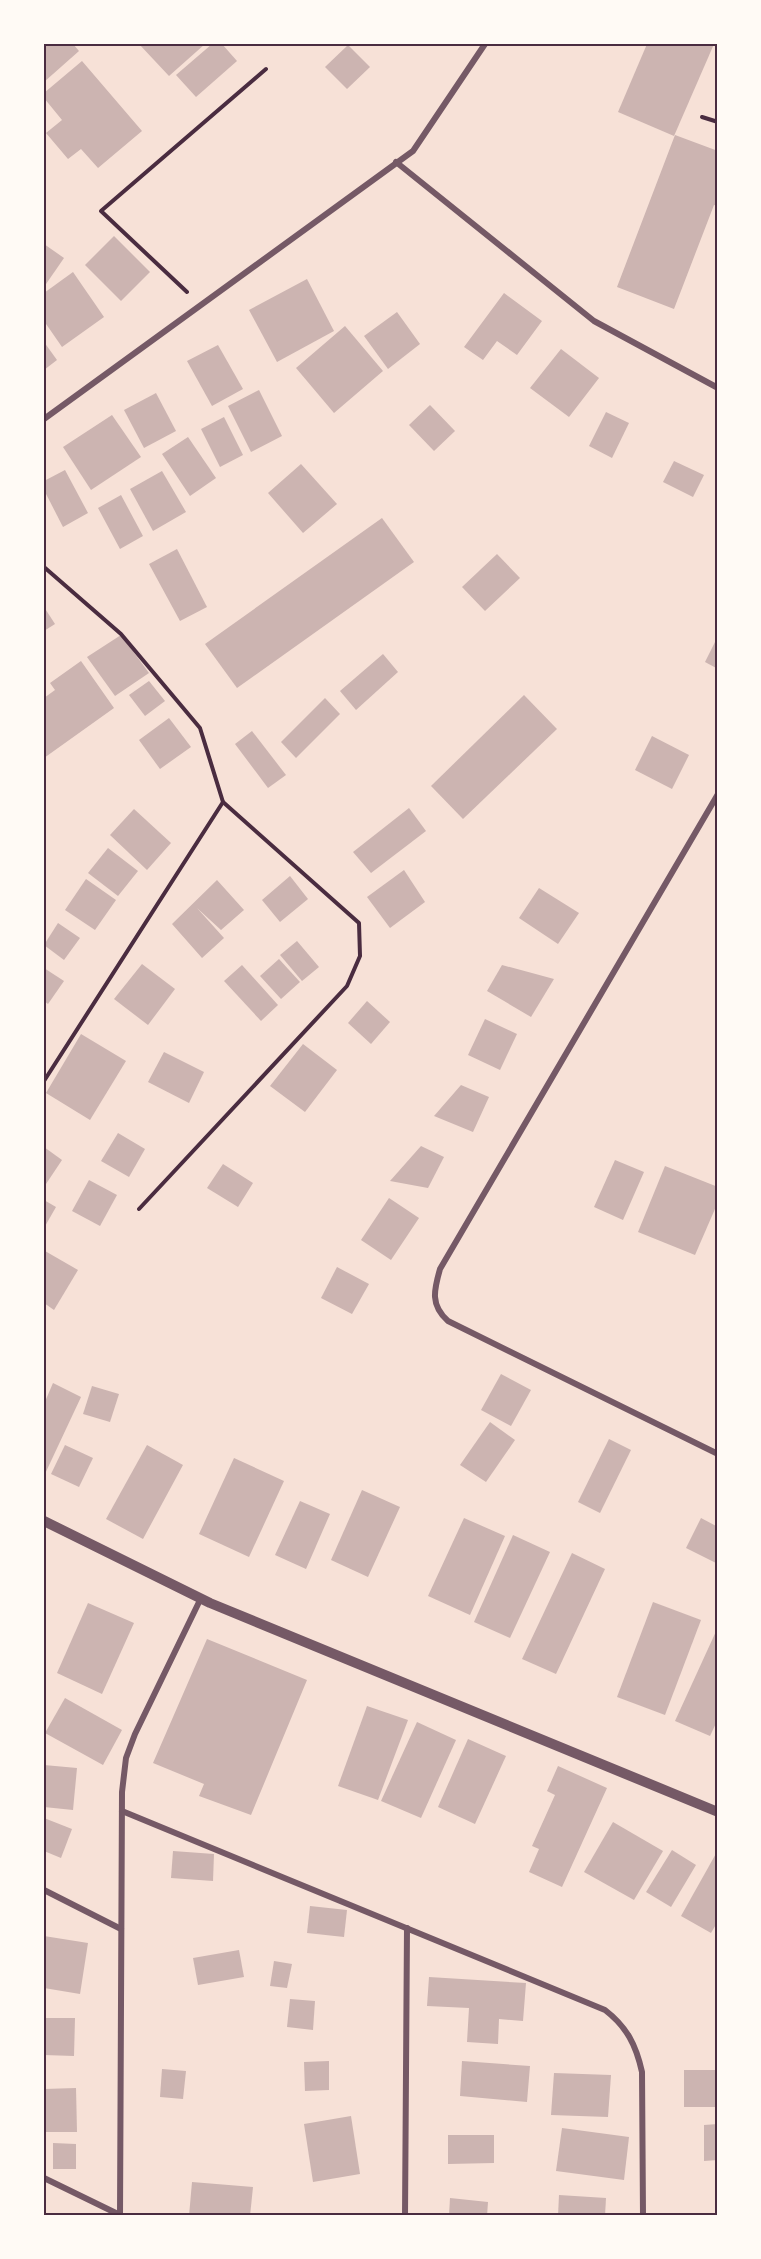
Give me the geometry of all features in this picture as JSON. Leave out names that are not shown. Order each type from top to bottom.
[{"type":"street","points":[[44,418],[412,151],[484,44]]},
{"type":"street","points":[[396,162],[594,321],[717,388]]},
{"type":"street","points":[[717,794],[440,1269],[434,1291],[434,1302],[440,1314],[448,1320],[717,1454]]},
{"type":"street","points":[[44,1521],[201,1598],[717,1812]]},
{"type":"street","points":[[44,2178],[120,2215],[122,1811],[126,1758],[201,1598]]},
{"type":"street","points":[[122,1811],[605,2010],[618,2021],[637,2050],[642,2072],[643,2216]]},
{"type":"street","points":[[44,1890],[122,1929]]},
{"type":"street","points":[[405,2216],[407,1928]]},
{"type":"path","points":[[201,304],[101,211],[266,69]]},
{"type":"path","points":[[702,117],[717,122]]},
{"type":"path","points":[[44,567],[121,634],[200,728],[223,802],[359,923],[360,956],[347,986],[139,1209]]},
{"type":"path","points":[[44,1081],[223,802]]},
{"type":"building","points":[[44,44],[73,44],[79,51],[44,82]]},
{"type":"building","points":[[139,44],[205,44],[169,76]]},
{"type":"building","points":[[212,44],[222,44],[237,61],[196,97],[176,75]]},
{"type":"building","points":[[647,44],[714,44],[674,136],[618,112]]},
{"type":"building","points":[[348,45],[370,67],[347,89],[325,67]]},
{"type":"building","points":[[82,61],[142,131],[98,168],[81,149],[68,159],[46,133],[62,120],[44,98],[44,93]]},
{"type":"building","points":[[675,135],[718,151],[718,206],[714,205],[674,309],[617,287]]},
{"type":"building","points":[[114,236],[150,272],[121,301],[85,265]]},
{"type":"building","points":[[44,244],[64,258],[44,287]]},
{"type":"building","points":[[73,272],[104,317],[62,347],[44,321],[44,293]]},
{"type":"building","points":[[307,279],[334,331],[277,362],[249,310]]},
{"type":"building","points":[[504,293],[542,321],[517,355],[497,341],[483,360],[464,347]]},
{"type":"building","points":[[397,312],[420,344],[388,369],[364,336]]},
{"type":"building","points":[[345,326],[383,371],[334,413],[296,368]]},
{"type":"building","points":[[44,342],[57,360],[44,370]]},
{"type":"building","points":[[218,345],[243,389],[212,406],[187,361]]},
{"type":"building","points":[[561,349],[599,378],[569,417],[530,388]]},
{"type":"building","points":[[259,390],[282,436],[251,452],[228,406]]},
{"type":"building","points":[[156,393],[176,431],[144,448],[124,410]]},
{"type":"building","points":[[430,405],[455,431],[434,451],[409,425]]},
{"type":"building","points":[[606,412],[629,423],[612,458],[589,446]]},
{"type":"building","points":[[112,415],[141,457],[91,490],[63,447]]},
{"type":"building","points":[[224,417],[243,455],[220,467],[201,429]]},
{"type":"building","points":[[188,437],[216,478],[190,496],[162,454]]},
{"type":"building","points":[[674,461],[704,475],[693,497],[663,482]]},
{"type":"building","points":[[301,464],[337,504],[303,533],[268,493]]},
{"type":"building","points":[[65,470],[88,513],[63,527],[44,490],[44,481]]},
{"type":"building","points":[[162,471],[186,512],[153,531],[130,489]]},
{"type":"building","points":[[121,495],[143,536],[120,549],[98,508]]},
{"type":"building","points":[[382,518],[414,562],[237,688],[205,644]]},
{"type":"building","points":[[177,549],[207,607],[180,621],[149,564]]},
{"type":"building","points":[[497,554],[520,578],[485,611],[462,587]]},
{"type":"building","points":[[44,607],[55,624],[44,631]]},
{"type":"building","points":[[121,635],[149,673],[115,696],[87,657]]},
{"type":"building","points":[[718,636],[718,669],[705,662]]},
{"type":"building","points":[[383,654],[398,672],[356,710],[340,691]]},
{"type":"building","points":[[81,661],[114,708],[44,758],[44,698],[55,690],[50,683]]},
{"type":"building","points":[[149,681],[165,701],[145,716],[129,695]]},
{"type":"building","points":[[524,695],[557,729],[463,819],[431,786]]},
{"type":"building","points":[[325,698],[340,714],[296,758],[281,742]]},
{"type":"building","points":[[169,718],[191,747],[160,769],[139,740]]},
{"type":"building","points":[[252,731],[286,775],[268,788],[235,744]]},
{"type":"building","points":[[652,736],[689,755],[672,789],[635,770]]},
{"type":"building","points":[[409,808],[426,831],[371,873],[353,852]]},
{"type":"building","points":[[134,809],[171,843],[147,870],[110,835]]},
{"type":"building","points":[[108,848],[138,871],[118,896],[88,873]]},
{"type":"building","points":[[404,870],[425,902],[390,928],[367,897]]},
{"type":"building","points":[[290,876],[308,899],[280,922],[262,900]]},
{"type":"building","points":[[86,879],[116,900],[95,930],[65,910]]},
{"type":"building","points":[[217,880],[244,910],[221,930],[197,908],[224,938],[202,958],[172,924]]},
{"type":"building","points":[[539,888],[579,913],[558,944],[519,918]]},
{"type":"building","points":[[58,923],[80,938],[64,960],[44,945]]},
{"type":"building","points":[[297,941],[319,967],[302,981],[280,955]]},
{"type":"building","points":[[279,959],[300,982],[281,999],[260,976]]},
{"type":"building","points":[[142,964],[175,989],[148,1025],[114,999]]},
{"type":"building","points":[[242,965],[278,1005],[261,1021],[224,981]]},
{"type":"building","points":[[502,965],[554,979],[531,1017],[487,991]]},
{"type":"building","points":[[44,968],[64,981],[48,1004],[44,1001]]},
{"type":"building","points":[[367,1001],[390,1022],[371,1044],[348,1023]]},
{"type":"building","points":[[485,1019],[517,1034],[500,1070],[468,1055]]},
{"type":"building","points":[[81,1034],[126,1061],[90,1120],[46,1093]]},
{"type":"building","points":[[303,1044],[337,1070],[305,1112],[270,1086]]},
{"type":"building","points":[[164,1052],[204,1072],[189,1103],[148,1082]]},
{"type":"building","points":[[461,1085],[489,1097],[473,1132],[434,1116]]},
{"type":"building","points":[[118,1133],[145,1149],[129,1177],[101,1161]]},
{"type":"building","points":[[421,1146],[444,1157],[428,1188],[390,1181]]},
{"type":"building","points":[[44,1147],[62,1160],[44,1187]]},
{"type":"building","points":[[615,1160],[644,1172],[623,1220],[594,1207]]},
{"type":"building","points":[[223,1164],[253,1183],[238,1207],[207,1188]]},
{"type":"building","points":[[665,1166],[718,1187],[718,1202],[695,1255],[638,1232]]},
{"type":"building","points":[[89,1180],[117,1195],[100,1226],[72,1211]]},
{"type":"building","points":[[389,1198],[419,1218],[391,1260],[361,1240]]},
{"type":"building","points":[[44,1200],[56,1207],[44,1228]]},
{"type":"building","points":[[45,1251],[78,1270],[54,1310],[44,1303]]},
{"type":"building","points":[[337,1267],[369,1284],[352,1314],[321,1298]]},
{"type":"building","points":[[501,1374],[531,1390],[511,1426],[481,1410]]},
{"type":"building","points":[[53,1383],[81,1397],[44,1476],[44,1404]]},
{"type":"building","points":[[92,1386],[119,1394],[110,1422],[83,1414]]},
{"type":"building","points":[[490,1422],[515,1440],[486,1482],[460,1465]]},
{"type":"building","points":[[609,1439],[631,1450],[600,1513],[578,1502]]},
{"type":"building","points":[[65,1445],[93,1458],[79,1487],[51,1474]]},
{"type":"building","points":[[147,1445],[183,1465],[143,1539],[106,1519]]},
{"type":"building","points":[[234,1458],[284,1481],[249,1557],[199,1534]]},
{"type":"building","points":[[362,1490],[400,1507],[368,1577],[331,1560]]},
{"type":"building","points":[[300,1501],[330,1514],[306,1569],[275,1555]]},
{"type":"building","points":[[464,1518],[505,1536],[470,1615],[428,1596]]},
{"type":"building","points":[[701,1518],[718,1527],[718,1564],[686,1548]]},
{"type":"building","points":[[513,1535],[550,1552],[510,1638],[474,1622]]},
{"type":"building","points":[[572,1553],[605,1569],[556,1674],[522,1659]]},
{"type":"building","points":[[653,1602],[701,1620],[665,1715],[617,1697]]},
{"type":"building","points":[[88,1603],[134,1623],[102,1694],[57,1673]]},
{"type":"building","points":[[718,1627],[718,1719],[710,1736],[675,1721]]},
{"type":"building","points":[[207,1639],[307,1680],[251,1815],[199,1796],[204,1784],[153,1763]]},
{"type":"building","points":[[65,1698],[122,1730],[103,1765],[45,1733]]},
{"type":"building","points":[[367,1706],[408,1720],[378,1800],[338,1786]]},
{"type":"building","points":[[417,1722],[456,1740],[421,1818],[381,1801]]},
{"type":"building","points":[[468,1739],[506,1756],[475,1824],[438,1807]]},
{"type":"building","points":[[44,1765],[77,1768],[73,1810],[44,1807]]},
{"type":"building","points":[[558,1766],[607,1788],[562,1887],[529,1872],[539,1849],[532,1846],[555,1795],[547,1791]]},
{"type":"building","points":[[44,1818],[72,1829],[61,1858],[44,1851]]},
{"type":"building","points":[[613,1822],[663,1851],[634,1900],[584,1872]]},
{"type":"building","points":[[672,1850],[696,1865],[671,1907],[646,1892]]},
{"type":"building","points":[[718,1850],[718,1921],[711,1933],[681,1916]]},
{"type":"building","points":[[173,1851],[214,1854],[213,1881],[171,1878]]},
{"type":"building","points":[[310,1906],[347,1910],[344,1937],[307,1933]]},
{"type":"building","points":[[44,1936],[88,1943],[80,1994],[44,1988]]},
{"type":"building","points":[[239,1950],[244,1977],[198,1985],[193,1958]]},
{"type":"building","points":[[274,1961],[292,1964],[287,1988],[270,1986]]},
{"type":"building","points":[[429,1977],[526,1983],[523,2021],[499,2019],[498,2044],[467,2042],[469,2008],[427,2006]]},
{"type":"building","points":[[290,1999],[315,2001],[313,2030],[287,2027]]},
{"type":"building","points":[[44,2018],[75,2018],[74,2056],[44,2055]]},
{"type":"building","points":[[329,2061],[329,2090],[305,2091],[304,2062]]},
{"type":"building","points":[[462,2061],[530,2066],[527,2102],[460,2096]]},
{"type":"building","points":[[162,2069],[186,2071],[183,2099],[160,2097]]},
{"type":"building","points":[[684,2070],[718,2070],[718,2107],[684,2107]]},
{"type":"building","points":[[554,2073],[611,2075],[608,2117],[551,2115]]},
{"type":"building","points":[[76,2088],[77,2132],[44,2132],[44,2089]]},
{"type":"building","points":[[351,2116],[360,2174],[313,2182],[304,2124]]},
{"type":"building","points":[[718,2124],[718,2160],[704,2161],[704,2125]]},
{"type":"building","points":[[562,2128],[629,2137],[624,2180],[556,2171]]},
{"type":"building","points":[[448,2135],[494,2135],[494,2163],[448,2164]]},
{"type":"building","points":[[53,2143],[76,2144],[76,2169],[53,2169]]},
{"type":"building","points":[[192,2182],[253,2187],[250,2216],[189,2216]]},
{"type":"building","points":[[559,2195],[606,2198],[605,2216],[558,2216]]},
{"type":"building","points":[[450,2198],[488,2202],[487,2216],[449,2216]]}]
